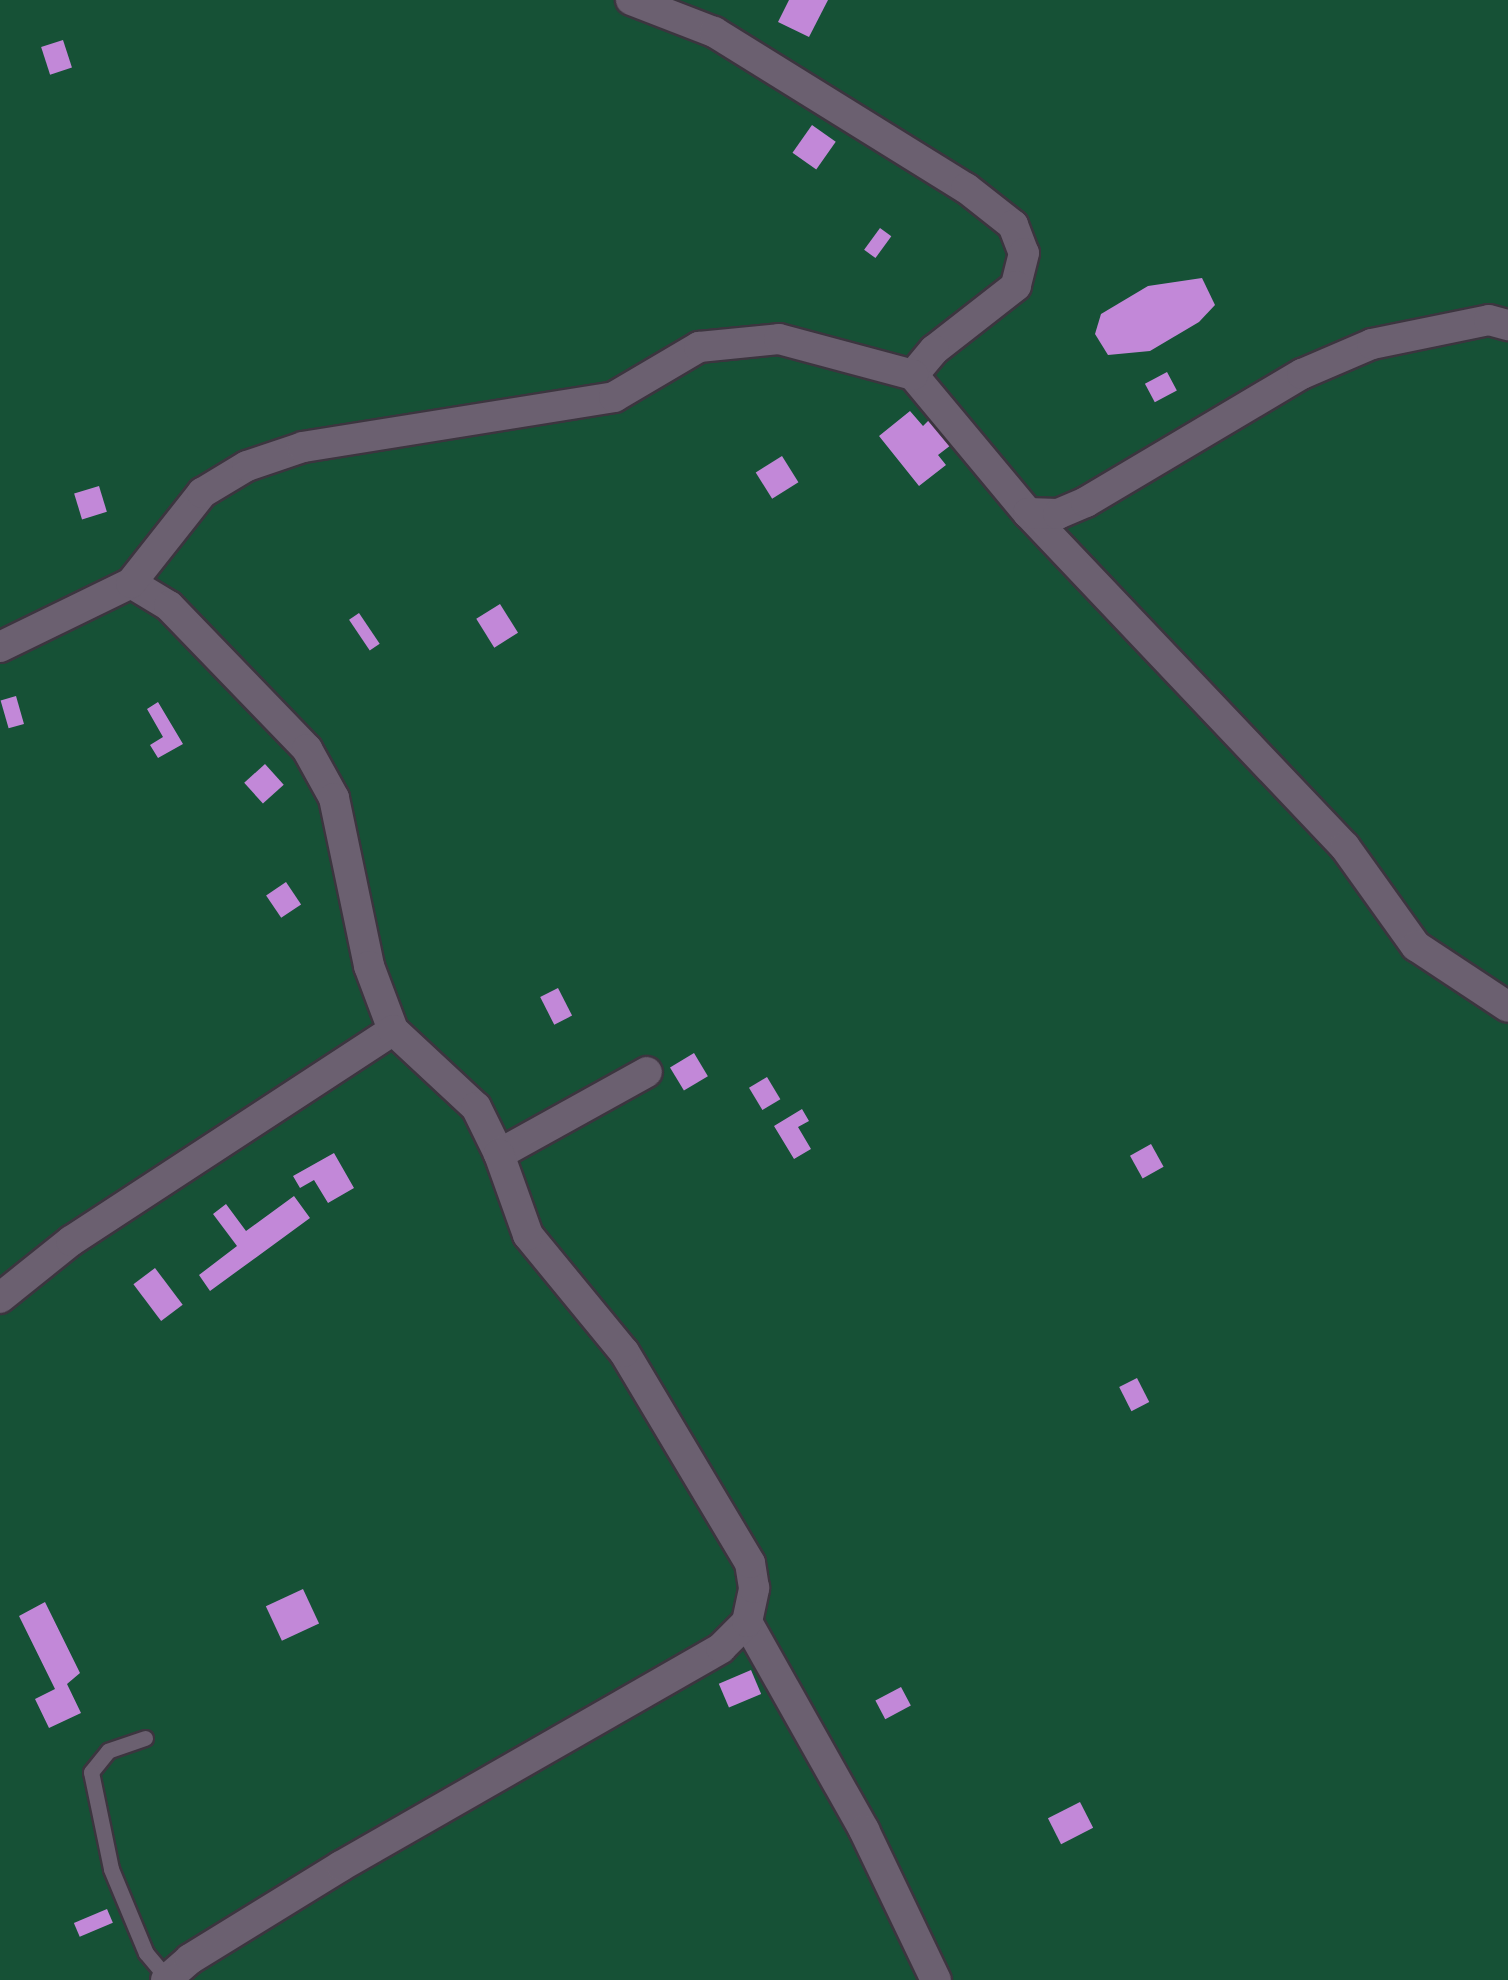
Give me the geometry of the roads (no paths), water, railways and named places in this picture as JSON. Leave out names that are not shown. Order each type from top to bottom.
[{"type":"street","points":[[631,0],[714,32],[966,188],[1013,225],[1024,254],[1016,286],[934,350],[913,375]]},
{"type":"street","points":[[1028,513],[1058,514],[1086,502],[1302,374],[1372,344],[1452,326],[1508,325]]},
{"type":"street","points":[[0,647],[130,583],[202,493],[248,466],[303,447],[614,397],[699,347],[778,340],[913,375],[1028,513],[1345,847],[1416,946],[1508,1007]]},
{"type":"street","points":[[130,583],[169,606],[308,748],[334,798],[369,966],[394,1030],[476,1107],[499,1154],[528,1236],[624,1352],[750,1564],[754,1588],[747,1622],[721,1648],[341,1866],[166,1978]]},
{"type":"street","points":[[0,1298],[71,1242],[394,1030]]},
{"type":"street","points":[[499,1154],[647,1072]]},
{"type":"street","points":[[747,1622],[864,1830],[936,1980]]},
{"type":"lane","points":[[145,1738],[108,1752],[91,1772],[111,1869],[146,1953],[166,1978]]}]
